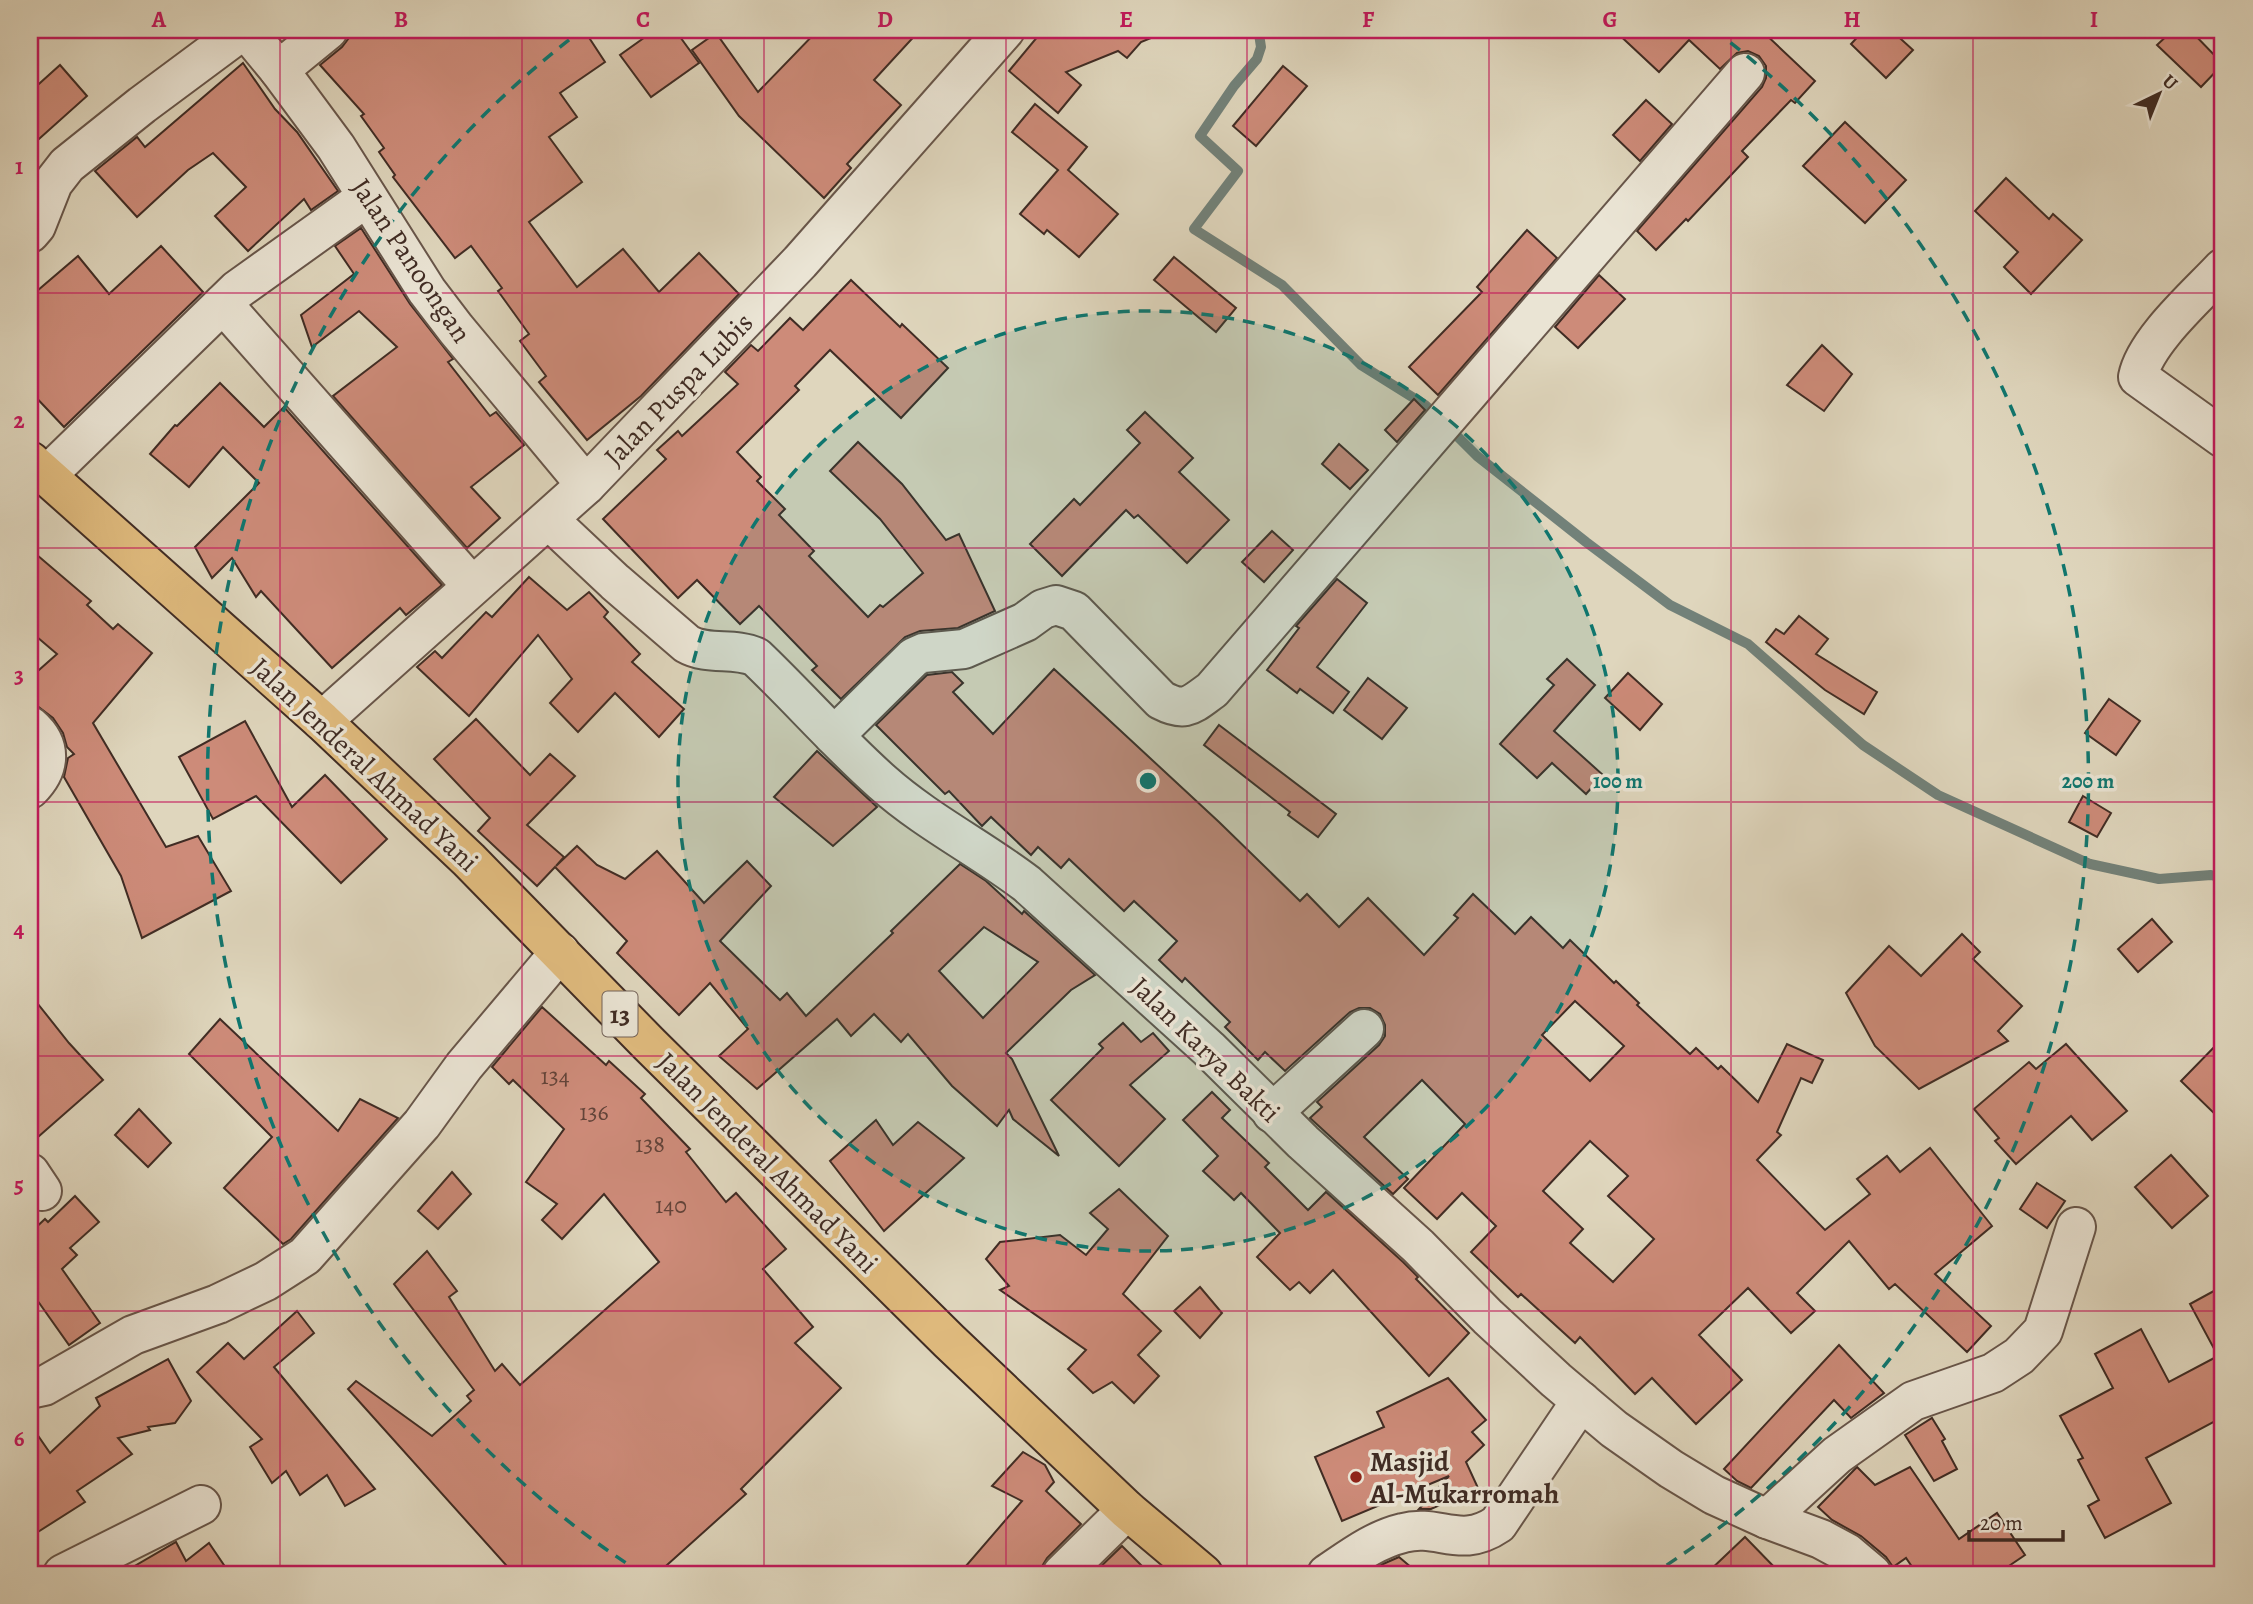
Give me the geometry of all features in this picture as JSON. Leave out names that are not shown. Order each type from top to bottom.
[{"type":"highway","name":"Jalan Jenderal Ahmad Yani","points":[[38,468],[323,721],[470,860],[949,1341],[1128,1510],[1203,1574]]},
{"type":"street","name":"Jalan Panoongan","points":[[245,30],[279,69],[336,146],[407,261],[456,329],[586,485]]},
{"type":"street","points":[[30,233],[36,226],[53,183],[67,164],[245,30]]},
{"type":"street","points":[[279,69],[328,30]]},
{"type":"street","name":"Jalan Puspa Lubis","points":[[323,721],[586,485],[800,262],[1005,30]]},
{"type":"street","points":[[834,736],[914,657],[923,653],[964,649],[1056,605],[1074,611],[1161,700],[1176,708],[1192,705],[1212,690],[1745,73]]},
{"type":"street","points":[[38,468],[237,290],[368,197]]},
{"type":"street","points":[[2223,268],[2156,341],[2142,363],[2138,377],[2223,438]]},
{"type":"street","points":[[223,304],[471,586]]},
{"type":"street","name":"Jalan Karya Bakti","points":[[549,520],[681,640],[700,649],[742,652],[756,657],[882,782],[928,819],[1027,884],[1154,998],[1272,1113],[1418,1246],[1488,1317],[1614,1429],[1714,1495],[1821,1539],[1847,1553],[1872,1574]]},
{"type":"street","points":[[30,726],[41,737],[47,753],[40,776],[30,789]]},
{"type":"street","points":[[30,1389],[44,1386],[133,1335],[218,1304],[265,1281],[305,1256],[422,1124],[464,1066],[560,952]]},
{"type":"street","points":[[1272,1113],[1364,1029]]},
{"type":"street","points":[[1767,1519],[1837,1455],[1913,1401],[1993,1373],[2019,1356],[2043,1331],[2076,1227]]},
{"type":"street","points":[[1327,1574],[1370,1546],[1405,1532],[1436,1532],[1462,1537],[1490,1530],[1498,1524],[1581,1401]]},
{"type":"street","points":[[62,1574],[201,1505]]},
{"type":"street","points":[[1062,1574],[1128,1510]]},
{"type":"building","points":[[355,30],[584,30],[605,62],[560,93],[577,117],[549,137],[582,182],[529,222],[577,287],[623,249],[659,292],[699,253],[739,294],[641,396],[587,440],[539,382],[546,376],[520,341],[529,334],[498,291],[502,288],[471,246],[455,258],[393,177],[395,175],[379,152],[384,148],[361,116],[364,114],[320,65],[342,47]]},
{"type":"building","points":[[655,30],[675,30],[699,63],[651,97],[620,55]]},
{"type":"building","points":[[818,30],[920,30],[874,80],[901,105],[847,164],[851,168],[824,198],[739,116],[692,50],[716,33],[758,92]]},
{"type":"building","points":[[1043,30],[1168,31],[1141,42],[1127,58],[1118,51],[1066,72],[1081,85],[1058,113],[1009,71]]},
{"type":"building","points":[[1614,30],[1761,30],[1815,81],[1795,103],[1791,100],[1742,151],[1748,157],[1688,221],[1686,219],[1656,250],[1637,231],[1762,87],[1766,78],[1766,66],[1759,56],[1748,51],[1737,53],[1720,69],[1689,40],[1659,72]]},
{"type":"building","points":[[1864,30],[1891,30],[1913,50],[1886,78],[1851,44]]},
{"type":"building","points":[[2173,30],[2190,30],[2223,64],[2201,87],[2157,45]]},
{"type":"building","points":[[243,63],[275,109],[297,132],[338,191],[311,210],[304,199],[248,251],[215,216],[246,187],[213,153],[188,170],[137,217],[95,171],[137,137],[145,147]]},
{"type":"building","points":[[60,65],[87,96],[30,147],[30,92]]},
{"type":"building","points":[[1283,66],[1307,86],[1256,146],[1233,126]]},
{"type":"building","points":[[1646,100],[1672,124],[1640,161],[1613,135]]},
{"type":"building","points":[[1035,104],[1087,147],[1068,170],[1118,214],[1079,257],[1047,230],[1044,234],[1020,214],[1058,170],[1012,132]]},
{"type":"building","points":[[1845,122],[1906,180],[1865,223],[1803,166]]},
{"type":"building","points":[[2006,178],[2049,219],[2053,214],[2082,240],[2031,294],[2004,267],[2018,252],[1975,211]]},
{"type":"building","points":[[361,228],[410,304],[453,359],[448,362],[490,416],[496,412],[524,445],[471,487],[500,518],[467,548],[333,396],[397,347],[359,311],[312,347],[301,315],[354,274],[335,246]]},
{"type":"building","points":[[1527,230],[1557,258],[1438,395],[1409,367],[1482,292],[1477,287]]},
{"type":"building","points":[[161,246],[203,292],[64,427],[30,391],[30,297],[78,256],[109,294]]},
{"type":"building","points":[[1174,257],[1236,308],[1216,332],[1154,280]]},
{"type":"building","points":[[1599,275],[1625,299],[1578,348],[1555,327]]},
{"type":"building","points":[[851,280],[948,368],[901,418],[830,350],[795,386],[799,390],[737,452],[761,477],[757,481],[785,509],[779,515],[814,551],[809,556],[868,617],[923,573],[880,519],[830,471],[858,442],[902,484],[946,540],[959,534],[995,611],[958,628],[920,631],[905,637],[841,699],[812,670],[817,666],[759,606],[740,624],[697,580],[678,598],[603,519],[666,459],[657,450],[678,431],[682,436],[738,384],[725,372],[751,345],[758,351],[790,318],[803,330]]},
{"type":"building","points":[[1822,345],[1852,374],[1824,411],[1787,385]]},
{"type":"building","points":[[220,383],[264,427],[284,407],[442,585],[406,615],[400,608],[332,668],[261,591],[256,597],[232,558],[212,578],[195,547],[259,483],[223,447],[189,487],[150,454],[175,425]]},
{"type":"building","points":[[1414,399],[1425,410],[1397,442],[1385,430]]},
{"type":"building","points":[[1145,412],[1193,458],[1179,472],[1229,520],[1187,563],[1138,515],[1134,518],[1126,510],[1062,576],[1030,544],[1074,499],[1080,505],[1140,443],[1127,430]]},
{"type":"building","points":[[1339,444],[1368,470],[1350,489],[1322,464]]},
{"type":"building","points":[[1272,531],[1293,550],[1264,582],[1242,562]]},
{"type":"building","points":[[30,549],[91,601],[87,605],[113,629],[118,624],[152,653],[93,723],[166,847],[198,836],[231,891],[142,938],[121,876],[64,777],[68,758],[74,754],[67,747],[63,733],[53,718],[36,705],[30,705],[30,678],[57,654],[30,631]]},
{"type":"building","points":[[529,577],[567,610],[589,592],[608,612],[604,617],[640,654],[632,662],[684,709],[659,737],[615,693],[578,732],[550,703],[572,679],[538,635],[469,716],[417,667],[435,651],[442,658],[486,612],[492,617]]},
{"type":"building","points":[[1337,579],[1367,603],[1317,667],[1349,692],[1333,713],[1300,689],[1297,693],[1267,670],[1299,628],[1296,626]]},
{"type":"building","points":[[1799,616],[1828,639],[1816,654],[1877,692],[1864,714],[1825,690],[1766,642],[1776,629],[1784,634]]},
{"type":"building","points":[[1567,659],[1595,685],[1554,731],[1603,775],[1586,794],[1552,763],[1537,778],[1500,744],[1554,685],[1547,679]]},
{"type":"building","points":[[1054,669],[1300,901],[1307,894],[1339,927],[1368,898],[1424,955],[1458,918],[1454,915],[1473,894],[1515,934],[1531,917],[1563,948],[1570,940],[1690,1054],[1696,1048],[1718,1069],[1721,1066],[1758,1102],[1787,1044],[1823,1060],[1812,1083],[1801,1078],[1777,1132],[1781,1135],[1757,1160],[1825,1230],[1870,1194],[1857,1179],[1887,1156],[1900,1172],[1930,1148],[1992,1226],[1935,1274],[1991,1326],[1967,1352],[1895,1284],[1889,1289],[1849,1241],[1797,1293],[1815,1311],[1791,1333],[1748,1288],[1699,1335],[1742,1380],[1696,1424],[1652,1378],[1635,1394],[1580,1337],[1575,1343],[1521,1294],[1518,1297],[1471,1252],[1496,1226],[1462,1193],[1437,1219],[1404,1188],[1465,1124],[1422,1080],[1364,1137],[1408,1179],[1393,1194],[1310,1118],[1322,1107],[1317,1102],[1379,1045],[1385,1036],[1385,1025],[1380,1014],[1370,1008],[1359,1008],[1350,1012],[1285,1071],[1265,1052],[1258,1060],[1225,1027],[1230,1022],[1185,978],[1182,982],[1159,960],[1177,941],[1134,901],[1124,911],[1069,859],[1061,868],[1038,847],[1031,855],[991,817],[982,826],[949,791],[945,794],[876,725],[927,675],[952,672],[963,683],[953,692],[993,734]],"holes":[[[1575,1001],[1624,1046],[1590,1081],[1542,1035]],[[1590,1141],[1628,1176],[1608,1196],[1654,1239],[1613,1282],[1570,1243],[1583,1229],[1543,1191]]]},
{"type":"building","points":[[1628,673],[1662,704],[1640,730],[1605,698]]},
{"type":"building","points":[[1368,678],[1407,708],[1382,739],[1344,710]]},
{"type":"building","points":[[2109,699],[2140,721],[2116,755],[2085,733]]},
{"type":"building","points":[[476,719],[530,775],[550,754],[575,776],[527,825],[564,857],[556,866],[577,846],[597,865],[625,879],[657,851],[704,903],[747,861],[771,886],[720,941],[780,1000],[787,993],[806,1016],[960,864],[986,881],[1022,914],[1024,911],[1095,975],[1071,990],[1006,1053],[1012,1059],[1059,1156],[1013,1119],[1009,1110],[997,1126],[952,1086],[908,1034],[901,1042],[874,1014],[851,1036],[837,1019],[757,1089],[719,1056],[748,1029],[710,983],[679,1015],[617,953],[627,941],[555,867],[537,886],[478,831],[490,818],[434,759]],"holes":[[[984,927],[1038,962],[983,1018],[939,971]]]},
{"type":"building","points":[[245,721],[292,807],[325,775],[387,839],[341,883],[256,796],[213,819],[179,757]]},
{"type":"building","points":[[1219,725],[1336,814],[1318,837],[1204,745]]},
{"type":"building","points":[[817,751],[877,807],[833,846],[774,797]]},
{"type":"building","points":[[2083,796],[2111,813],[2097,837],[2069,822]]},
{"type":"building","points":[[2152,919],[2172,942],[2138,972],[2118,949]]},
{"type":"building","points":[[1962,934],[1980,952],[1973,959],[2022,1006],[1998,1031],[2008,1041],[1919,1089],[1875,1046],[1846,993],[1889,946],[1921,976]]},
{"type":"building","points":[[30,994],[103,1080],[30,1144]]},
{"type":"building","points":[[542,1007],[606,1065],[609,1061],[645,1094],[641,1098],[690,1149],[686,1152],[726,1202],[736,1193],[786,1249],[763,1269],[813,1327],[795,1343],[841,1388],[741,1489],[746,1494],[657,1574],[514,1574],[348,1389],[356,1381],[432,1436],[471,1401],[467,1396],[474,1390],[394,1284],[427,1251],[457,1291],[449,1297],[495,1371],[502,1364],[520,1385],[659,1262],[604,1194],[562,1239],[542,1220],[557,1204],[526,1182],[564,1129],[513,1080],[509,1084],[492,1067]]},
{"type":"building","points":[[220,1019],[338,1131],[360,1099],[398,1118],[291,1239],[283,1244],[224,1188],[272,1137],[189,1054]]},
{"type":"building","points":[[1123,1023],[1141,1042],[1153,1033],[1169,1051],[1130,1085],[1165,1119],[1119,1166],[1051,1100],[1103,1048],[1099,1044]]},
{"type":"building","points":[[2223,1038],[2223,1122],[2181,1081]]},
{"type":"building","points":[[2066,1044],[2127,1111],[2092,1140],[2071,1116],[2016,1164],[1995,1141],[1999,1138],[1974,1109],[2029,1062],[2036,1069]]},
{"type":"building","points":[[1212,1092],[1230,1110],[1222,1118],[1269,1163],[1265,1167],[1308,1210],[1326,1192],[1403,1262],[1469,1333],[1429,1376],[1333,1270],[1310,1293],[1299,1282],[1290,1290],[1257,1257],[1280,1233],[1241,1193],[1234,1200],[1203,1171],[1218,1156],[1183,1120]]},
{"type":"building","points":[[139,1109],[171,1143],[148,1167],[115,1135]]},
{"type":"building","points":[[876,1120],[893,1145],[918,1122],[964,1158],[884,1231],[830,1161]]},
{"type":"building","points":[[2171,1155],[2208,1196],[2172,1228],[2135,1187]]},
{"type":"building","points":[[452,1172],[471,1194],[438,1229],[418,1211]]},
{"type":"building","points":[[2037,1183],[2065,1201],[2047,1228],[2020,1209]]},
{"type":"building","points":[[1119,1189],[1168,1236],[1123,1294],[1161,1331],[1138,1355],[1159,1376],[1134,1403],[1112,1382],[1093,1393],[1068,1369],[1086,1350],[1000,1290],[1009,1286],[986,1259],[1000,1242],[1060,1235],[1086,1255],[1108,1229],[1090,1213]]},
{"type":"building","points":[[75,1196],[99,1222],[70,1248],[77,1255],[62,1269],[100,1323],[69,1345],[30,1290],[30,1233],[45,1219],[48,1222]]},
{"type":"building","points":[[2223,1286],[2223,1417],[2146,1458],[2171,1503],[2105,1538],[2088,1506],[2099,1500],[2078,1460],[2083,1458],[2060,1416],[2113,1388],[2095,1354],[2141,1329],[2169,1382],[2218,1356],[2190,1304]]},
{"type":"building","points":[[1200,1287],[1222,1313],[1200,1338],[1174,1311]]},
{"type":"building","points":[[297,1311],[314,1333],[274,1367],[375,1489],[345,1506],[327,1475],[300,1495],[286,1471],[272,1483],[250,1447],[262,1439],[197,1372],[228,1343],[244,1359]]},
{"type":"building","points":[[1839,1345],[1884,1393],[1851,1418],[1834,1400],[1751,1488],[1737,1481],[1724,1469]]},
{"type":"building","points":[[168,1359],[191,1401],[175,1423],[148,1427],[150,1430],[118,1438],[132,1454],[77,1491],[85,1502],[30,1537],[30,1424],[50,1453],[100,1406],[96,1398]]},
{"type":"building","points":[[1448,1378],[1486,1420],[1472,1432],[1484,1445],[1466,1462],[1478,1488],[1431,1509],[1419,1509],[1449,1476],[1342,1521],[1315,1457],[1384,1427],[1377,1412]]},
{"type":"building","points":[[1932,1418],[1945,1439],[1942,1441],[1957,1469],[1934,1481],[1905,1435]]},
{"type":"building","points":[[1023,1452],[1045,1465],[1054,1482],[1046,1491],[1081,1524],[1047,1558],[1041,1568],[1041,1574],[959,1574],[1022,1501],[992,1486]]},
{"type":"building","points":[[1857,1467],[1875,1485],[1910,1467],[1959,1539],[1997,1513],[2025,1555],[1997,1574],[1917,1574],[1906,1558],[1893,1567],[1886,1557],[1861,1536],[1832,1520],[1818,1507]]},
{"type":"building","points":[[1745,1537],[1781,1574],[1706,1574]]},
{"type":"building","points":[[176,1542],[186,1561],[209,1543],[230,1574],[121,1574]]},
{"type":"building","points":[[1122,1546],[1150,1574],[1093,1574]]},
{"type":"building","points":[[1399,1557],[1419,1574],[1366,1574],[1383,1564]]},
{"type":"waterway","points":[[1256,30],[1261,47],[1257,59],[1234,86],[1200,136],[1238,171],[1194,229],[1282,285],[1361,365],[1425,405],[1437,416]]},
{"type":"waterway","points":[[1447,426],[1477,456],[1586,542],[1670,605],[1748,644],[1863,745],[1938,795],[2090,864],[2159,879],[2211,875],[2223,878]]},
{"type":"place","name":"Masjid Al-Mukarromah","points":[[1356,1477]]}]
